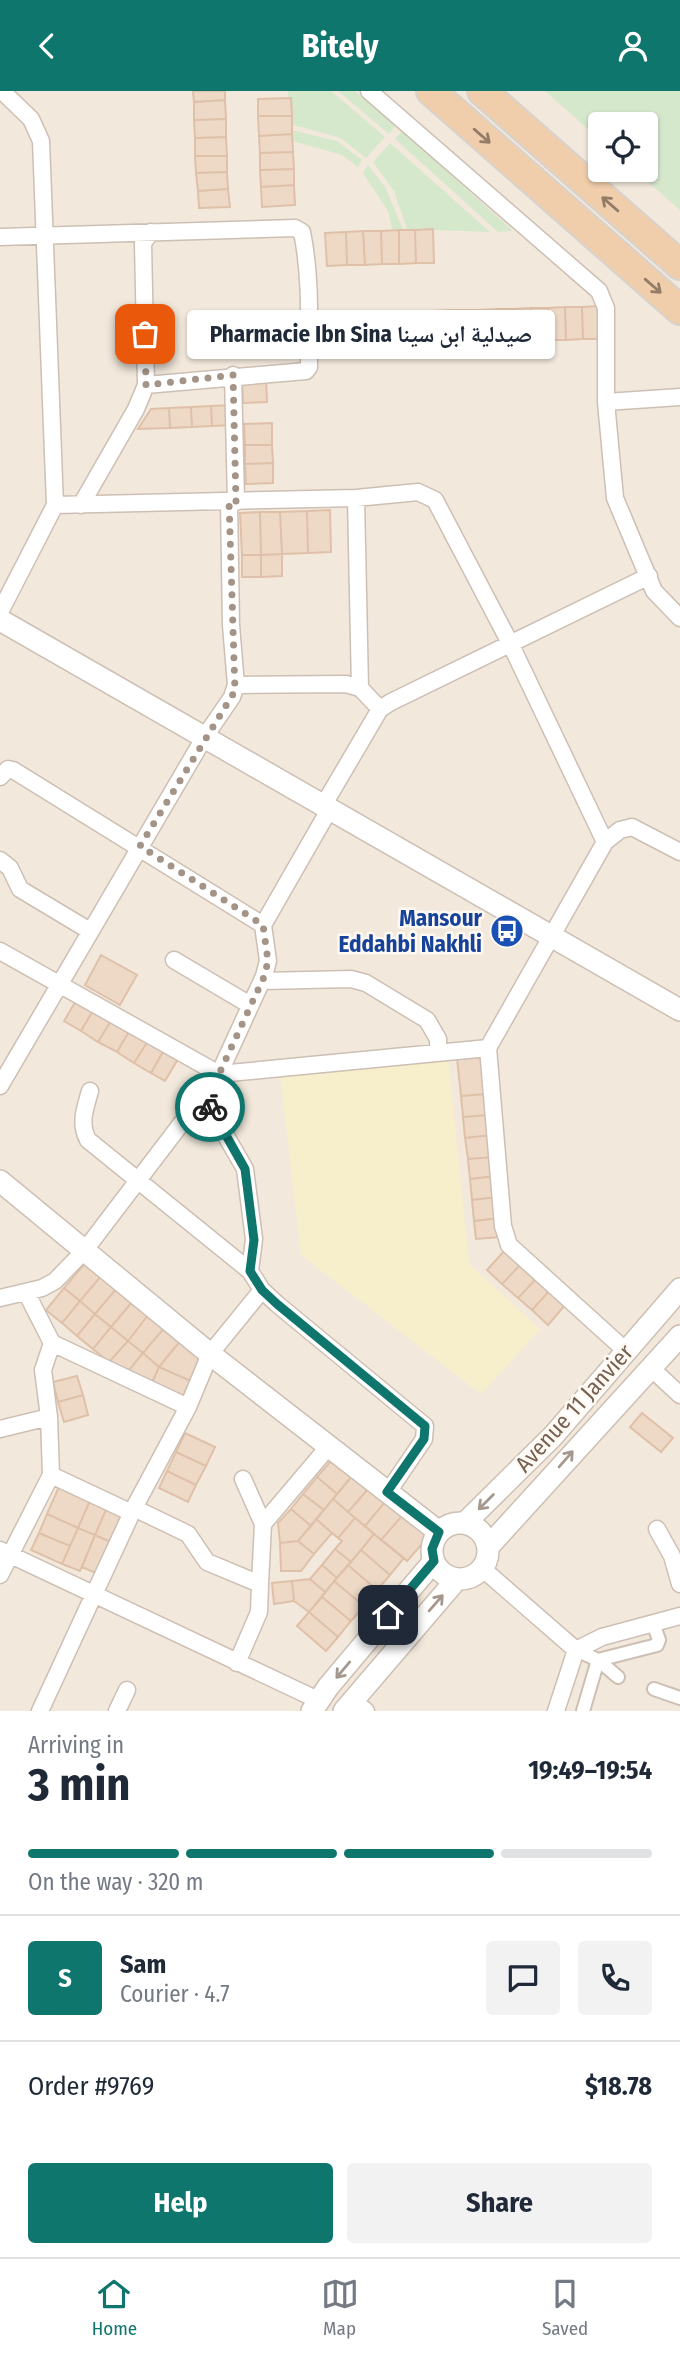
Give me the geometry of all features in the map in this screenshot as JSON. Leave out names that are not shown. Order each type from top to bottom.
[{"type":"highway","points":[[431,91],[680,310]]},
{"type":"highway","points":[[482,91],[680,265]]},
{"type":"street","points":[[0,612],[55,505],[47,235],[41,141],[38,129],[2,91]]},
{"type":"street","points":[[369,91],[599,291],[606,308],[606,402],[615,498],[661,602],[680,618]]},
{"type":"street","points":[[0,237],[296,228],[302,232],[307,252],[309,367],[300,373],[233,375],[146,385]]},
{"type":"street","points":[[81,505],[136,409],[146,385],[143,243],[151,232]]},
{"type":"street","points":[[0,1086],[204,738],[232,697],[236,685],[231,625],[233,375]]},
{"type":"street","points":[[606,402],[680,397]]},
{"type":"street","points":[[55,505],[356,498],[418,492],[435,500],[510,643],[605,842]]},
{"type":"street","points":[[356,498],[360,688]]},
{"type":"street","points":[[0,1298],[55,1281],[85,1250],[140,1181],[219,1074],[262,981],[268,961],[263,925],[380,709],[649,576]]},
{"type":"street","points":[[0,620],[679,1008]]},
{"type":"street","points":[[236,685],[334,683],[360,688],[380,709]]},
{"type":"street","points":[[0,777],[8,769],[13,770],[140,846],[263,925]]},
{"type":"street","points":[[626,1351],[509,1245],[503,1226],[488,1048],[605,842],[620,830],[632,827],[680,852]]},
{"type":"street","points":[[0,860],[10,868],[20,889],[90,932]]},
{"type":"street","points":[[0,951],[219,1074],[488,1048]]},
{"type":"street","points":[[174,960],[250,1005]]},
{"type":"street","points":[[262,981],[351,979],[366,983],[427,1020],[438,1039],[438,1052]]},
{"type":"street","points":[[90,1091],[83,1118],[83,1130],[88,1140],[250,1271],[262,1290],[425,1426],[424,1439],[387,1492]]},
{"type":"street","points":[[203,1096],[245,1169],[254,1240],[250,1271]]},
{"type":"street","points":[[0,1181],[210,1354],[439,1532]]},
{"type":"street","name":"Avenue 11 Janvier","points":[[465,1524],[553,1436],[680,1289]]},
{"type":"street","points":[[40,1711],[93,1593],[188,1407],[210,1354],[262,1290]]},
{"type":"street","points":[[26,1292],[52,1343],[188,1407]]},
{"type":"street","name":"Avenue 11 Janvier","points":[[488,1547],[680,1336]]},
{"type":"street","points":[[0,1575],[6,1552],[51,1475],[44,1362],[52,1343]]},
{"type":"street","points":[[652,1369],[680,1395]]},
{"type":"street","points":[[0,1429],[49,1417]]},
{"type":"street","points":[[263,1524],[329,1446]]},
{"type":"street","points":[[51,1475],[188,1534],[207,1562],[260,1584]]},
{"type":"street","points":[[237,1663],[260,1612],[263,1524],[243,1479]]},
{"type":"street","points":[[465,1524],[476,1528],[488,1547],[483,1569],[471,1577],[457,1579],[443,1573],[434,1561],[432,1549],[439,1532],[450,1525],[465,1524]]},
{"type":"street","points":[[657,1529],[665,1541],[680,1584]]},
{"type":"street","points":[[6,1552],[237,1663],[315,1705],[434,1561]]},
{"type":"street","points":[[483,1569],[576,1650],[598,1660],[618,1677]]},
{"type":"street","points":[[354,1707],[457,1579]]},
{"type":"street","points":[[558,1711],[576,1650],[602,1636],[680,1616]]},
{"type":"street","points":[[598,1660],[657,1645],[659,1640],[653,1623]]},
{"type":"street","points":[[583,1711],[598,1660]]},
{"type":"street","points":[[654,1689],[680,1698]]},
{"type":"street","points":[[117,1711],[127,1690]]},
{"type":"shaded area","points":[[0,91],[581,91],[593,112],[588,112],[588,182],[658,182],[658,172],[680,176],[680,1711],[0,1711]]},
{"type":"green space","points":[[288,91],[331,91],[385,137],[366,158],[340,138],[290,124]]},
{"type":"green space","points":[[338,91],[355,91],[395,126],[389,134]]},
{"type":"green space","points":[[545,91],[680,91],[680,210],[648,182],[658,182],[658,112],[588,112],[588,129]]},
{"type":"green space","points":[[292,130],[337,141],[362,160],[358,167],[342,155],[293,141]]},
{"type":"green space","points":[[402,131],[513,231],[498,232],[395,139]]},
{"type":"green space","points":[[390,143],[490,232],[407,229],[394,191],[373,162]]},
{"type":"green space","points":[[368,165],[385,187],[403,229],[392,229],[388,211],[363,173]]},
{"type":"sand","points":[[448,1058],[469,1264],[540,1329],[481,1394],[301,1255],[280,1074]]},
{"type":"building","points":[[193,91],[225,91],[225,100],[194,102]]},
{"type":"building","points":[[291,98],[292,116],[258,116],[258,99]]},
{"type":"building","points":[[225,100],[226,119],[194,120],[194,102]]},
{"type":"building","points":[[258,116],[292,116],[292,134],[259,136]]},
{"type":"building","points":[[226,119],[226,137],[195,138],[194,120]]},
{"type":"building","points":[[292,134],[293,152],[260,153],[259,136]]},
{"type":"building","points":[[226,137],[227,156],[195,156],[195,138]]},
{"type":"building","points":[[293,152],[294,169],[260,170],[260,153]]},
{"type":"building","points":[[195,156],[227,156],[227,172],[196,173]]},
{"type":"building","points":[[294,169],[294,185],[261,187],[260,170]]},
{"type":"building","points":[[227,172],[228,189],[198,191],[196,173]]},
{"type":"building","points":[[294,185],[295,205],[262,207],[261,187]]},
{"type":"building","points":[[228,189],[230,207],[199,208],[198,191]]},
{"type":"building","points":[[433,229],[434,263],[416,263],[415,230]]},
{"type":"building","points":[[399,230],[399,264],[382,264],[381,231]]},
{"type":"building","points":[[399,230],[415,230],[416,263],[399,264]]},
{"type":"building","points":[[363,231],[365,265],[347,265],[346,232]]},
{"type":"building","points":[[363,231],[381,231],[382,264],[365,265]]},
{"type":"building","points":[[346,232],[347,265],[327,266],[325,233]]},
{"type":"building","points":[[599,306],[600,339],[583,339],[582,307]]},
{"type":"building","points":[[565,307],[566,340],[549,340],[548,308]]},
{"type":"building","points":[[565,307],[582,307],[583,339],[566,340]]},
{"type":"building","points":[[531,308],[532,341],[515,341],[514,309]]},
{"type":"building","points":[[531,308],[548,308],[549,340],[532,341]]},
{"type":"building","points":[[497,309],[498,342],[482,342],[481,310]]},
{"type":"building","points":[[497,309],[514,309],[515,341],[498,342]]},
{"type":"building","points":[[448,310],[449,343],[433,343],[433,311]]},
{"type":"building","points":[[448,310],[465,310],[466,342],[449,343]]},
{"type":"building","points":[[465,310],[481,310],[482,342],[466,342]]},
{"type":"building","points":[[416,311],[417,344],[400,344],[399,312]]},
{"type":"building","points":[[416,311],[433,311],[433,343],[417,344]]},
{"type":"building","points":[[382,312],[383,345],[366,345],[366,313]]},
{"type":"building","points":[[382,312],[399,312],[400,344],[383,345]]},
{"type":"building","points":[[350,313],[350,346],[333,347],[332,314]]},
{"type":"building","points":[[350,313],[366,313],[366,345],[350,346]]},
{"type":"building","points":[[266,376],[267,402],[243,403],[242,377]]},
{"type":"building","points":[[232,405],[233,425],[212,426],[211,406]]},
{"type":"building","points":[[211,406],[212,426],[192,427],[191,407]]},
{"type":"building","points":[[191,407],[192,427],[170,428],[169,408]]},
{"type":"building","points":[[169,408],[170,428],[138,429],[151,409]]},
{"type":"building","points":[[272,423],[272,445],[245,445],[244,424]]},
{"type":"building","points":[[245,445],[272,445],[273,463],[245,464]]},
{"type":"building","points":[[273,463],[273,483],[246,484],[245,464]]},
{"type":"building","points":[[330,510],[331,552],[308,553],[307,511]]},
{"type":"building","points":[[307,511],[308,553],[282,554],[280,512]]},
{"type":"building","points":[[260,512],[280,512],[282,554],[261,555]]},
{"type":"building","points":[[260,512],[261,555],[242,555],[240,513]]},
{"type":"building","points":[[282,554],[282,576],[261,577],[261,555]]},
{"type":"building","points":[[242,555],[261,555],[261,577],[242,577]]},
{"type":"building","points":[[101,955],[137,975],[120,1005],[85,985]]},
{"type":"building","points":[[77,999],[94,1009],[81,1031],[64,1021]]},
{"type":"building","points":[[94,1009],[112,1019],[98,1042],[81,1031]]},
{"type":"building","points":[[112,1019],[130,1030],[117,1052],[98,1042]]},
{"type":"building","points":[[130,1030],[148,1041],[134,1063],[117,1052]]},
{"type":"building","points":[[148,1041],[164,1050],[151,1073],[134,1063]]},
{"type":"building","points":[[164,1050],[178,1059],[165,1081],[151,1073]]},
{"type":"building","points":[[482,1055],[486,1094],[461,1096],[457,1058]]},
{"type":"building","points":[[486,1094],[489,1115],[463,1117],[461,1096]]},
{"type":"building","points":[[489,1115],[491,1135],[465,1138],[463,1117]]},
{"type":"building","points":[[491,1135],[493,1157],[468,1159],[465,1138]]},
{"type":"building","points":[[493,1157],[495,1176],[470,1179],[468,1159]]},
{"type":"building","points":[[495,1176],[497,1197],[472,1200],[470,1179]]},
{"type":"building","points":[[497,1197],[500,1218],[474,1221],[472,1200]]},
{"type":"building","points":[[500,1218],[501,1237],[476,1239],[474,1221]]},
{"type":"building","points":[[505,1250],[521,1264],[502,1284],[487,1270]]},
{"type":"building","points":[[86,1262],[102,1275],[80,1301],[64,1288]]},
{"type":"building","points":[[521,1264],[537,1278],[518,1298],[502,1284]]},
{"type":"building","points":[[102,1275],[117,1288],[95,1314],[80,1301]]},
{"type":"building","points":[[537,1278],[550,1290],[532,1310],[518,1298]]},
{"type":"building","points":[[64,1288],[80,1301],[62,1323],[46,1310]]},
{"type":"building","points":[[117,1288],[133,1301],[111,1327],[95,1314]]},
{"type":"building","points":[[550,1290],[566,1304],[548,1325],[532,1310]]},
{"type":"building","points":[[80,1301],[95,1314],[77,1336],[62,1323]]},
{"type":"building","points":[[133,1301],[149,1314],[128,1341],[111,1327]]},
{"type":"building","points":[[95,1314],[111,1327],[93,1349],[77,1336]]},
{"type":"building","points":[[149,1314],[165,1327],[143,1353],[128,1341]]},
{"type":"building","points":[[111,1327],[128,1341],[109,1362],[93,1349]]},
{"type":"building","points":[[165,1327],[181,1340],[159,1367],[143,1353]]},
{"type":"building","points":[[181,1340],[205,1356],[193,1382],[159,1367]]},
{"type":"building","points":[[128,1341],[143,1353],[125,1375],[109,1362]]},
{"type":"building","points":[[143,1353],[159,1367],[150,1387],[125,1375]]},
{"type":"building","points":[[159,1367],[193,1382],[184,1402],[150,1387]]},
{"type":"building","points":[[77,1376],[83,1395],[58,1402],[53,1382]]},
{"type":"building","points":[[83,1395],[88,1415],[64,1422],[58,1402]]},
{"type":"building","points":[[642,1413],[673,1438],[661,1452],[630,1427]]},
{"type":"building","points":[[185,1433],[215,1447],[206,1466],[176,1452]]},
{"type":"building","points":[[176,1452],[206,1466],[196,1485],[167,1471]]},
{"type":"building","points":[[331,1461],[351,1477],[337,1494],[317,1477]]},
{"type":"building","points":[[167,1471],[196,1485],[188,1502],[159,1488]]},
{"type":"building","points":[[353,1475],[369,1488],[348,1512],[333,1499]]},
{"type":"building","points":[[317,1477],[337,1494],[324,1510],[303,1494]]},
{"type":"building","points":[[61,1482],[92,1496],[78,1528],[47,1514]]},
{"type":"building","points":[[369,1488],[385,1502],[365,1526],[348,1512]]},
{"type":"building","points":[[303,1494],[324,1510],[311,1526],[291,1509]]},
{"type":"building","points":[[92,1496],[109,1503],[95,1535],[78,1528]]},
{"type":"building","points":[[333,1499],[355,1518],[338,1538],[316,1519]]},
{"type":"building","points":[[385,1502],[402,1516],[381,1540],[365,1526]]},
{"type":"building","points":[[109,1503],[127,1511],[113,1543],[95,1535]]},
{"type":"building","points":[[291,1509],[311,1526],[298,1541],[280,1543],[278,1523]]},
{"type":"building","points":[[47,1514],[78,1528],[70,1546],[39,1533]]},
{"type":"building","points":[[402,1516],[430,1535],[407,1561],[381,1540]]},
{"type":"building","points":[[355,1518],[374,1534],[351,1562],[335,1549],[342,1541],[338,1538]]},
{"type":"building","points":[[316,1519],[332,1533],[314,1554],[298,1541]]},
{"type":"building","points":[[78,1528],[95,1535],[80,1571],[62,1564]]},
{"type":"building","points":[[39,1533],[70,1546],[62,1564],[31,1550]]},
{"type":"building","points":[[374,1534],[404,1558],[390,1575],[361,1550]]},
{"type":"building","points":[[95,1535],[113,1543],[100,1575],[82,1567]]},
{"type":"building","points":[[298,1541],[314,1554],[301,1571],[281,1571],[280,1543]]},
{"type":"building","points":[[335,1549],[351,1562],[337,1578],[322,1565]]},
{"type":"building","points":[[361,1550],[390,1575],[377,1590],[348,1565]]},
{"type":"building","points":[[322,1565],[337,1578],[325,1592],[310,1579]]},
{"type":"building","points":[[348,1565],[377,1590],[364,1606],[334,1581]]},
{"type":"building","points":[[310,1579],[325,1592],[309,1612],[294,1601],[292,1581]]},
{"type":"building","points":[[292,1581],[294,1601],[274,1604],[272,1583]]},
{"type":"building","points":[[334,1581],[364,1606],[351,1621],[322,1597]]},
{"type":"building","points":[[322,1597],[351,1621],[338,1637],[309,1612]]},
{"type":"building","points":[[309,1612],[338,1637],[326,1651],[297,1626]]},
{"type":"way so far","points":[[145,334],[146,385],[233,375],[236,502],[229,502],[235,691],[140,846],[263,925],[268,961],[264,977],[219,1074],[203,1096],[210,1107]]},
{"type":"place","name":"Pharmacie Ibn Sina صيدلية ابن سينا","points":[[145,334]]},
{"type":"place","name":"Mansour Eddahbi Nakhli","points":[[507,931]]},
{"type":"route","points":[[210,1107],[245,1169],[254,1240],[249,1265],[262,1290],[425,1426],[424,1439],[387,1492],[439,1532],[432,1549],[434,1561],[388,1615]]}]
